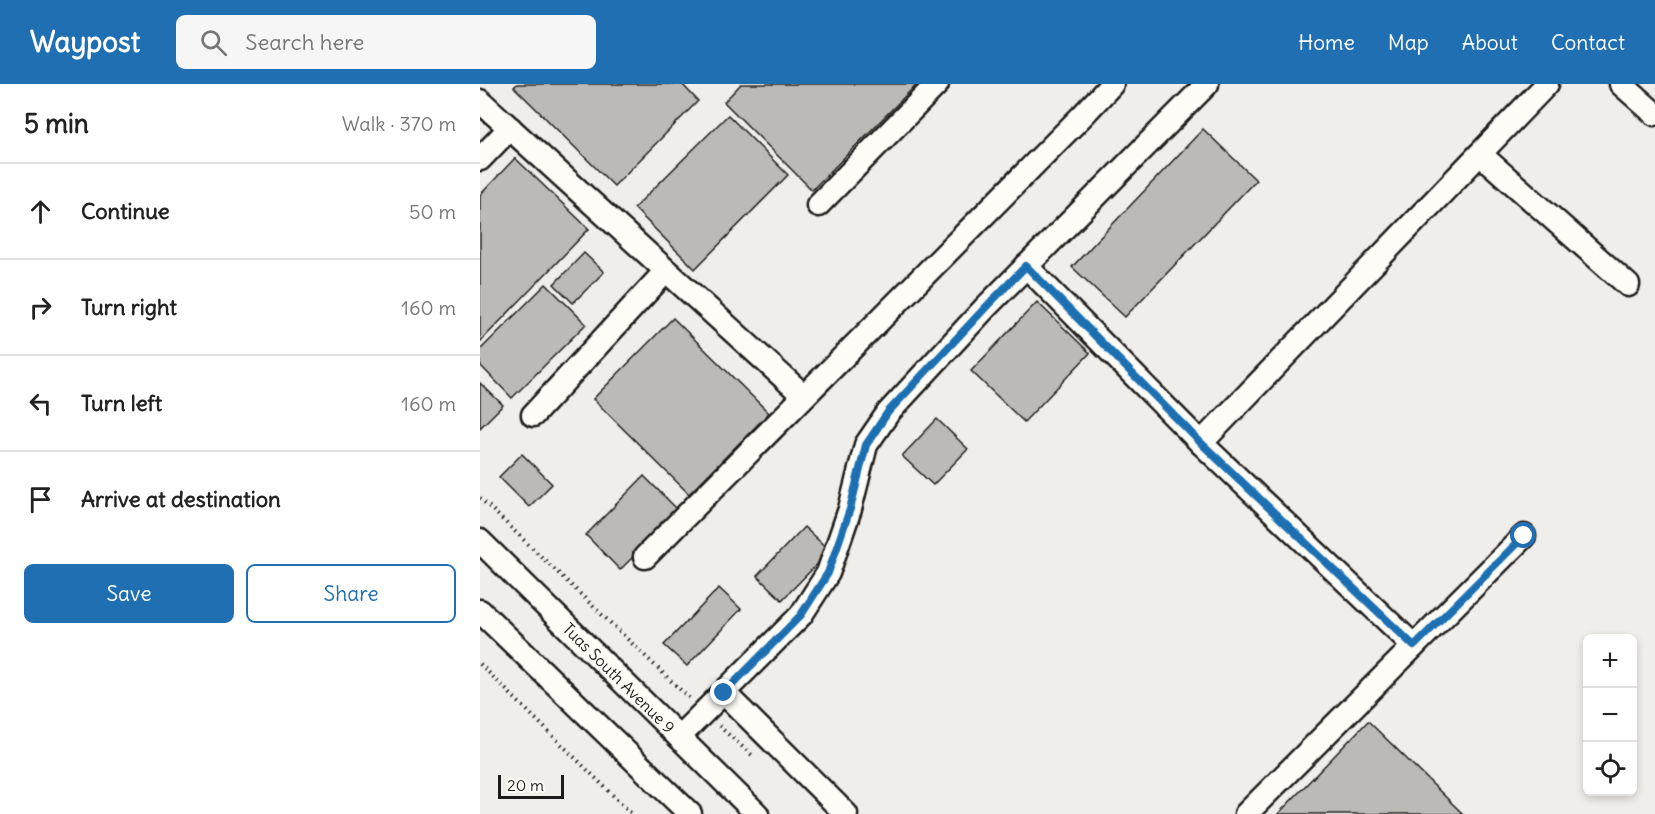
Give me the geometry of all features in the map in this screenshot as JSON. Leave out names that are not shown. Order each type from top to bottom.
[{"type":"street","points":[[818,205],[937,84]]},
{"type":"street","points":[[645,557],[1112,84]]},
{"type":"street","points":[[679,737],[801,615],[828,573],[850,509],[866,445],[888,412],[977,316],[1207,84]]},
{"type":"street","points":[[1201,443],[1547,84]]},
{"type":"street","points":[[1621,84],[1655,114]]},
{"type":"street","points":[[480,101],[804,396]]},
{"type":"street","points":[[480,159],[510,128]]},
{"type":"street","points":[[1480,154],[1628,285]]},
{"type":"street","points":[[1026,266],[1201,443],[1414,646]]},
{"type":"street","points":[[533,415],[666,271]]},
{"type":"street","points":[[1246,814],[1524,536]]},
{"type":"street","name":"Tuas South Avenue 9","points":[[480,541],[757,814]]},
{"type":"street","points":[[480,610],[690,814]]},
{"type":"street","points":[[724,693],[846,814]]},
{"type":"path","points":[[480,498],[762,765]]},
{"type":"path","points":[[480,664],[632,814]]},
{"type":"building","points":[[517,84],[682,84],[698,101],[614,186],[514,87]]},
{"type":"building","points":[[741,84],[917,84],[812,190],[724,102]]},
{"type":"building","points":[[728,115],[788,175],[695,269],[634,208]]},
{"type":"building","points":[[1203,129],[1256,180],[1125,317],[1072,267]]},
{"type":"building","points":[[515,158],[589,229],[480,342],[480,195]]},
{"type":"building","points":[[584,253],[604,272],[573,303],[554,284]]},
{"type":"building","points":[[546,284],[586,324],[512,398],[480,365],[480,350]]},
{"type":"building","points":[[1037,302],[1090,353],[1024,422],[971,371]]},
{"type":"building","points":[[673,318],[769,413],[689,494],[593,399]]},
{"type":"building","points":[[480,383],[503,405],[480,428]]},
{"type":"building","points":[[937,419],[968,449],[933,485],[902,456]]},
{"type":"building","points":[[522,454],[552,484],[529,507],[499,477]]},
{"type":"building","points":[[644,476],[679,511],[620,570],[586,535]]},
{"type":"building","points":[[804,527],[830,551],[782,600],[757,576]]},
{"type":"building","points":[[719,588],[741,609],[687,666],[664,645]]},
{"type":"building","points":[[1368,721],[1463,814],[1278,814]]},
{"type":"route","points":[[724,693],[801,615],[828,573],[850,509],[866,445],[888,412],[1026,266],[1201,443],[1414,646],[1524,536]]}]
